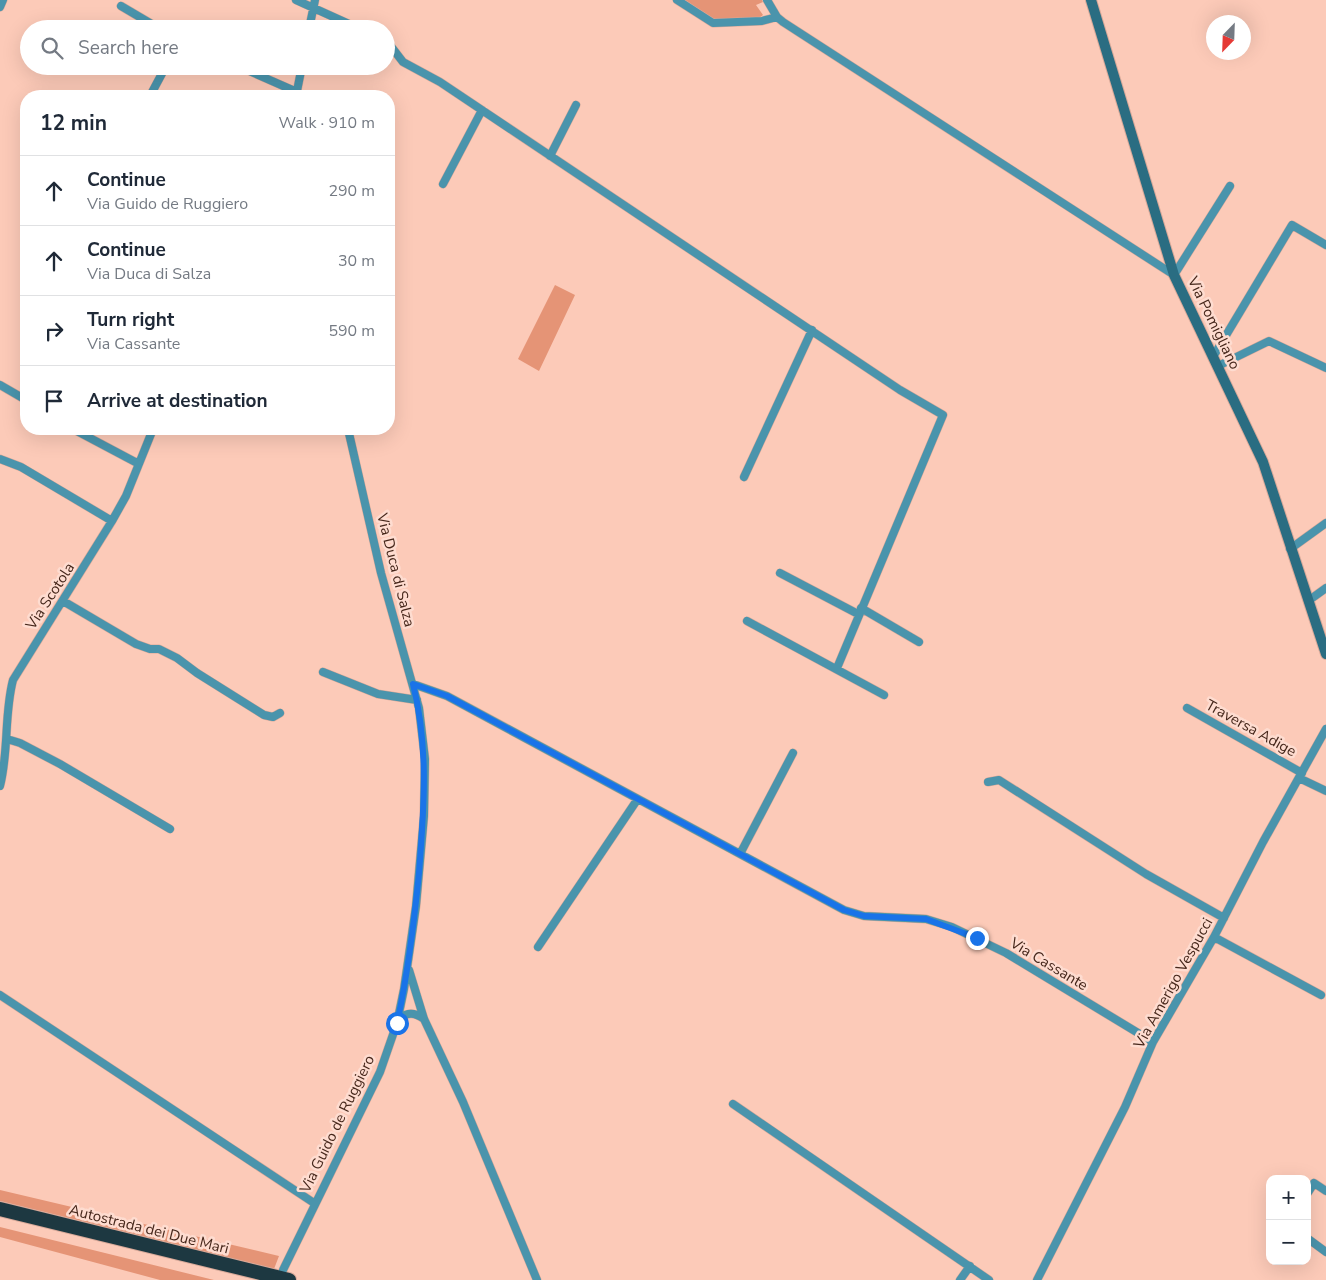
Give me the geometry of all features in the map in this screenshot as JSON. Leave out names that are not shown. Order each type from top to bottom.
[{"type":"highway","name":"Autostrada dei Due Mari","points":[[0,1209],[286,1275]]},
{"type":"highway","name":"Autostrada dei Due Mari","points":[[0,1218],[250,1280]]},
{"type":"street","points":[[0,7],[3,0]]},
{"type":"street","points":[[296,0],[314,4],[343,20]]},
{"type":"street","points":[[677,0],[713,23],[762,21],[777,17]]},
{"type":"street","points":[[767,0],[777,17],[1174,275],[1230,186]]},
{"type":"street","name":"Via Pomigliano","points":[[1091,0],[1174,275],[1263,462],[1326,654]]},
{"type":"street","points":[[311,20],[314,4]]},
{"type":"street","points":[[121,6],[145,20]]},
{"type":"street","points":[[395,52],[403,62],[440,82],[900,390],[943,415],[859,611],[837,668]]},
{"type":"street","points":[[153,90],[161,75]]},
{"type":"street","points":[[257,75],[289,90]]},
{"type":"street","points":[[298,90],[300,75]]},
{"type":"street","points":[[550,156],[576,105]]},
{"type":"street","points":[[443,184],[482,110]]},
{"type":"street","points":[[1216,362],[1292,225],[1326,245]]},
{"type":"street","points":[[744,477],[812,330]]},
{"type":"street","points":[[1216,362],[1269,340],[1326,368]]},
{"type":"street","points":[[0,385],[20,397]]},
{"type":"street","points":[[84,435],[140,464]]},
{"type":"street","name":"Via Scotola","points":[[0,786],[7,739],[10,692],[13,680],[112,521],[140,464],[150,435]]},
{"type":"street","name":"Via Duca di Salza","points":[[349,435],[381,573],[413,684],[420,717]]},
{"type":"street","points":[[0,459],[21,467],[112,521]]},
{"type":"street","points":[[1290,549],[1326,523]]},
{"type":"street","points":[[780,572],[919,642]]},
{"type":"street","points":[[1308,601],[1326,588]]},
{"type":"street","points":[[63,601],[136,644],[150,649],[159,649],[177,658],[197,673],[264,715],[273,717],[280,712]]},
{"type":"street","points":[[747,621],[884,695]]},
{"type":"street","points":[[322,672],[378,694],[417,700]]},
{"type":"street","name":"Via Cassante","points":[[413,684],[447,696],[844,910],[864,916],[926,919],[977,938],[1153,1042]]},
{"type":"street","name":"Traversa Adige","points":[[1187,708],[1326,792]]},
{"type":"street","name":"Via Guido de Ruggiero","points":[[286,1275],[314,1203],[380,1072],[398,1019],[408,965],[424,816],[425,759],[420,717]]},
{"type":"street","name":"Via Amerigo Vespucci","points":[[1037,1280],[1125,1107],[1153,1042],[1214,937],[1326,729]]},
{"type":"street","points":[[7,739],[20,743],[60,764],[170,829]]},
{"type":"street","points":[[740,854],[793,753]]},
{"type":"street","points":[[988,782],[999,780],[1146,874],[1224,918]]},
{"type":"street","points":[[538,947],[637,800]]},
{"type":"street","points":[[1214,937],[1321,995]]},
{"type":"street","points":[[408,965],[414,992],[424,1019],[463,1102],[537,1280]]},
{"type":"street","points":[[0,994],[314,1203]]},
{"type":"street","points":[[398,1019],[408,1013],[413,1013],[424,1019]]},
{"type":"street","points":[[733,1104],[989,1280]]},
{"type":"street","points":[[1311,1188],[1314,1183],[1326,1191]]},
{"type":"street","points":[[1311,1241],[1326,1252]]},
{"type":"street","points":[[960,1280],[970,1266]]},
{"type":"shaded area","points":[[685,0],[762,0],[763,2],[756,5],[763,15],[759,18],[720,21],[712,18]]},
{"type":"shaded area","points":[[555,285],[575,295],[539,371],[518,359]]},
{"type":"shaded area","points":[[0,1190],[279,1256],[274,1269],[0,1201]]},
{"type":"shaded area","points":[[0,1227],[214,1280],[160,1280],[0,1237]]},
{"type":"route","points":[[397,1023],[416,906],[424,816],[425,759],[419,708],[413,684],[447,696],[844,910],[864,916],[926,919],[952,927],[977,938]]}]
